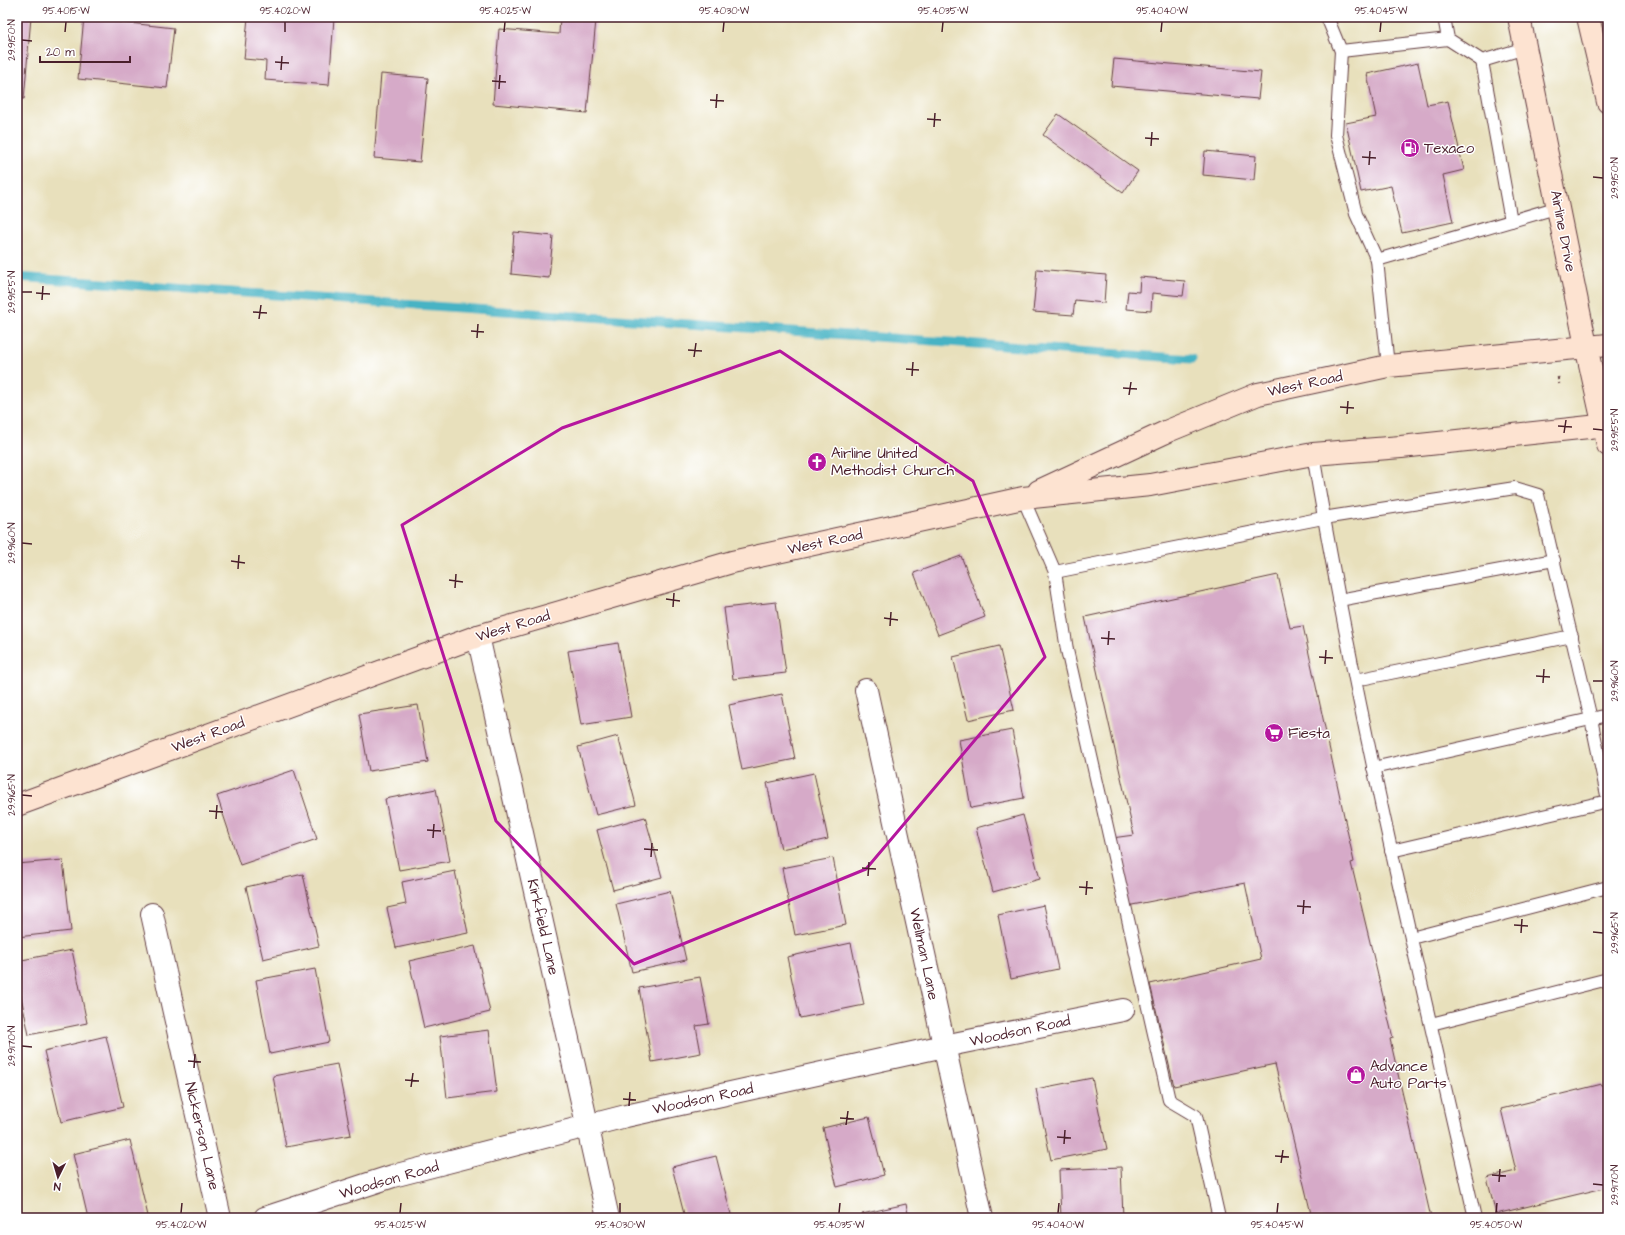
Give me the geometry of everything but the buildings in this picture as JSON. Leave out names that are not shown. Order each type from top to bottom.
[{"type":"street","name":"Airline Drive","points":[[1519,17],[1559,207],[1586,346],[1606,432]]},
{"type":"street","points":[[1588,17],[1608,102]]},
{"type":"street","name":"West Road","points":[[1024,498],[1168,431],[1258,394],[1388,366],[1608,345]]},
{"type":"street","name":"West Road","points":[[17,805],[478,636],[732,562],[1024,498],[1150,485],[1313,454],[1416,445],[1606,432]]},
{"type":"street","name":"Kirkfield Lane","points":[[478,636],[608,1218]]},
{"type":"street","name":"Wellman Lane","points":[[866,690],[982,1218]]},
{"type":"street","name":"Nickerson Lane","points":[[152,914],[220,1218]]},
{"type":"street","name":"Woodson Road","points":[[265,1218],[393,1176],[626,1116],[944,1046],[1123,1010]]},
{"type":"lane","points":[[1327,17],[1341,51],[1336,135],[1356,214],[1377,260],[1388,366]]},
{"type":"lane","points":[[1444,17],[1448,39]]},
{"type":"lane","points":[[1341,51],[1448,39],[1482,61],[1512,221]]},
{"type":"lane","points":[[1482,61],[1525,48]]},
{"type":"lane","points":[[1377,260],[1559,207]]},
{"type":"lane","points":[[1313,454],[1323,518],[1373,768],[1475,1218]]},
{"type":"lane","points":[[1055,572],[1323,518],[1515,488],[1538,495],[1572,636],[1608,800],[1391,851]]},
{"type":"lane","points":[[1024,498],[1055,572],[1067,650],[1168,1100],[1196,1116],[1219,1218]]},
{"type":"lane","points":[[1339,600],[1554,560]]},
{"type":"lane","points":[[1356,680],[1572,636]]},
{"type":"lane","points":[[1373,768],[1608,715]]},
{"type":"lane","points":[[1411,938],[1608,887]]},
{"type":"lane","points":[[1431,1024],[1608,979]]},
{"type":"highlighted area","points":[[780,351],[973,481],[1045,657],[866,869],[634,964],[496,821],[402,525],[562,428]]},
{"type":"waterway","points":[[17,277],[1192,359]]},
{"type":"place","name":"Texaco","points":[[1410,148]]},
{"type":"place","name":"Airline United Methodist Church","points":[[817,462]]},
{"type":"place","name":"Fiesta","points":[[1274,733]]},
{"type":"place","name":"Advance Auto Parts","points":[[1356,1075]]}]
